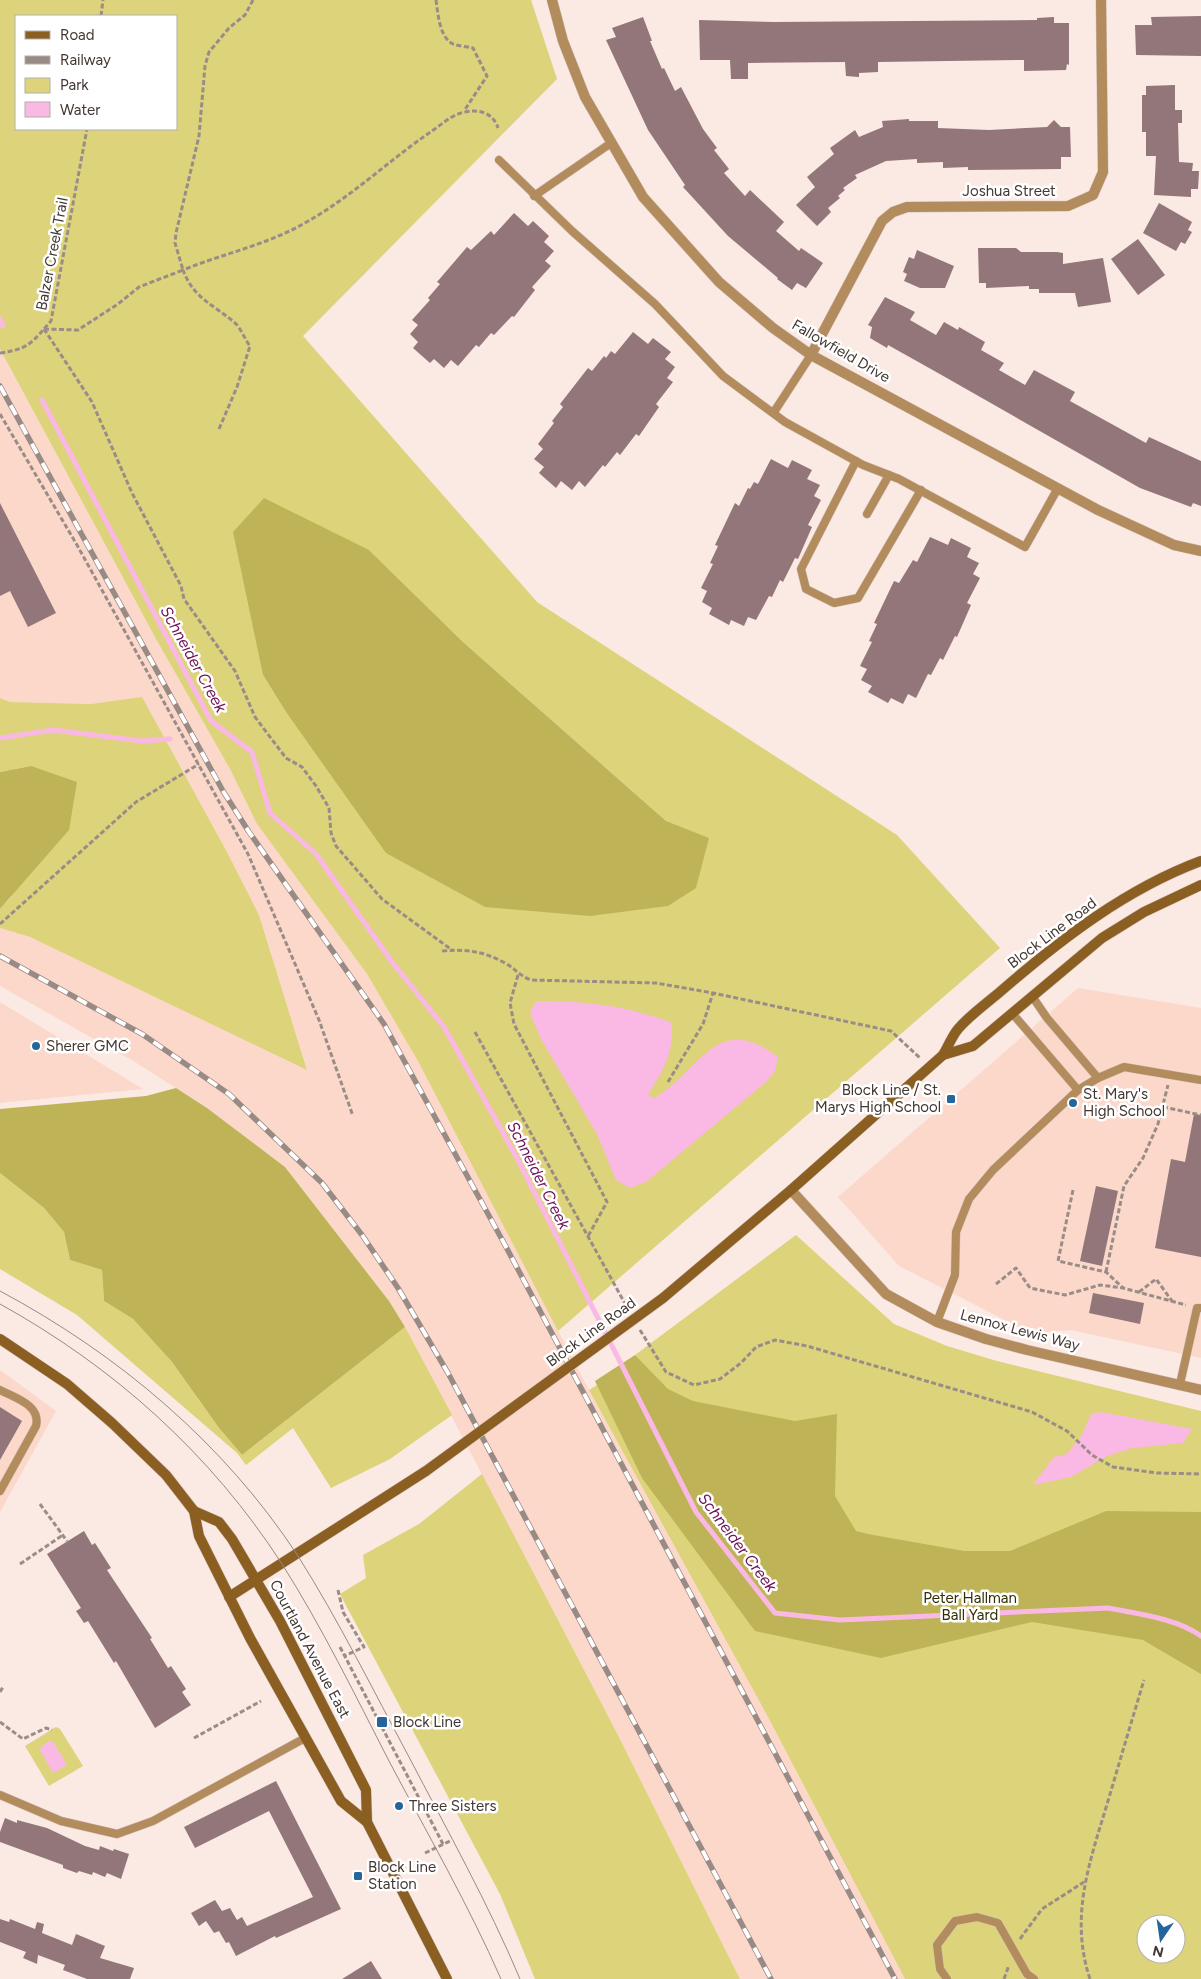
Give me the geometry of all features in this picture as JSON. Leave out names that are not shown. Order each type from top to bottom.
[{"type":"street","name":"Fallowfield Drive","points":[[552,0],[563,41],[584,97],[643,197],[719,282],[773,328],[811,355],[1098,510],[1174,545],[1201,551]]},
{"type":"street","name":"Joshua Street","points":[[811,355],[882,221],[893,212],[907,207],[1068,206],[1093,195],[1102,172],[1101,0]]},
{"type":"street","name":"Block Line Road","points":[[229,1597],[426,1471],[663,1298],[791,1190],[943,1056],[958,1029],[1076,930],[1173,872],[1201,861]]},
{"type":"street","name":"Block Line Road","points":[[943,1056],[973,1046],[1102,938],[1144,912],[1201,885]]},
{"type":"street","name":"Lennox Lewis Way","points":[[791,1190],[886,1294],[937,1322],[1019,1348],[1201,1390]]},
{"type":"street","name":"Courtland Avenue East","points":[[0,1339],[67,1384],[112,1423],[166,1475],[194,1511],[198,1536],[305,1738],[341,1801],[367,1822],[447,1979]]},
{"type":"street","name":"Courtland Avenue East","points":[[194,1511],[220,1522],[280,1621],[366,1790],[367,1822]]},
{"type":"lane","points":[[534,196],[611,143]]},
{"type":"lane","points":[[499,160],[534,196],[655,304],[723,376],[785,422],[856,461],[921,490],[1025,547],[1058,488]]},
{"type":"lane","points":[[774,412],[811,355]]},
{"type":"lane","points":[[856,461],[801,569],[806,589],[834,603],[858,598],[921,490]]},
{"type":"lane","points":[[868,514],[889,475]]},
{"type":"lane","points":[[1032,996],[1047,1018],[1098,1078]]},
{"type":"lane","points":[[1012,1012],[1078,1090]]},
{"type":"lane","points":[[937,1322],[955,1275],[956,1232],[969,1199],[993,1170],[1078,1090],[1098,1078],[1124,1067],[1201,1080]]},
{"type":"lane","points":[[1180,1384],[1199,1308]]},
{"type":"lane","points":[[0,1390],[34,1409],[38,1417],[36,1426],[0,1491]]},
{"type":"lane","points":[[0,1795],[60,1821],[117,1834],[153,1821],[305,1738]]},
{"type":"lane","points":[[947,1979],[940,1969],[937,1946],[955,1922],[977,1917],[998,1923],[1014,1948],[1027,1974],[1034,1979]]},
{"type":"path","points":[[101,15],[103,0]]},
{"type":"path","points":[[219,428],[237,386],[250,346],[238,324],[210,306],[189,286],[175,243],[198,136],[208,52],[229,28],[245,14],[253,0]]},
{"type":"path","points":[[44,329],[78,330],[118,304],[139,287],[262,242],[303,224],[353,191],[412,145],[464,112],[487,76],[473,48],[452,43],[445,35],[439,22],[436,0]]},
{"type":"path","points":[[464,112],[484,111],[495,120],[498,128]]},
{"type":"path","name":"Balzer Creek Trail","points":[[0,353],[20,350],[31,344],[51,321],[87,130]]},
{"type":"path","points":[[44,329],[92,402],[132,493],[181,586],[184,599],[235,671],[255,717],[286,758],[302,766],[329,808],[331,833],[336,846],[382,899],[452,950]]},
{"type":"path","points":[[0,414],[77,545],[248,854],[289,946],[319,1020],[353,1116]]},
{"type":"path","points":[[0,924],[136,802],[198,764]]},
{"type":"path","points":[[442,950],[467,948],[507,964],[518,975],[531,980],[656,983],[713,993],[891,1031],[909,1045],[929,1068]]},
{"type":"path","points":[[518,975],[510,1003],[514,1024],[607,1202],[587,1238]]},
{"type":"path","points":[[668,1082],[703,1024],[713,993]]},
{"type":"path","points":[[475,1032],[630,1313]]},
{"type":"path","points":[[1106,1272],[1124,1186],[1143,1158],[1158,1124],[1170,1074]]},
{"type":"path","points":[[1162,1107],[1201,1115]]},
{"type":"path","points":[[1073,1190],[1058,1261],[1106,1272],[1123,1288]]},
{"type":"path","points":[[996,1284],[1016,1268],[1030,1288],[1065,1295],[1100,1285],[1123,1288],[1199,1308]]},
{"type":"path","points":[[1138,1292],[1156,1279],[1172,1301]]},
{"type":"path","points":[[635,1321],[666,1372],[694,1385],[720,1379],[741,1363],[756,1347],[776,1340],[807,1346],[1032,1412],[1073,1435],[1092,1454],[1113,1466],[1157,1473],[1201,1474]]},
{"type":"path","points":[[40,1504],[68,1541]]},
{"type":"path","points":[[20,1564],[63,1536]]},
{"type":"path","points":[[338,1590],[343,1612],[364,1647],[344,1656]]},
{"type":"path","points":[[340,1647],[443,1844]]},
{"type":"path","points":[[1090,1979],[1083,1959],[1080,1928],[1084,1882],[1144,1680]]},
{"type":"path","points":[[0,1692],[3,1688]]},
{"type":"path","points":[[194,1738],[261,1701]]},
{"type":"path","points":[[0,1722],[23,1738],[46,1728],[52,1730]]},
{"type":"path","points":[[425,1853],[452,1840]]},
{"type":"path","points":[[1004,1979],[1014,1948],[1042,1909],[1084,1882]]},
{"type":"shaded area","points":[[0,349],[156,639],[230,769],[257,824],[367,974],[419,1063],[589,1390],[768,1717],[905,1979],[740,1979],[620,1739],[405,1327],[389,1301],[285,1167],[207,1108],[135,1062],[0,986],[0,928],[30,937],[307,1069],[259,915],[227,852],[142,698],[91,704],[10,702],[0,698]]},
{"type":"shaded area","name":"St. Mary's High School","points":[[1078,988],[1201,1008],[1201,1358],[1071,1330],[1030,1333],[899,1266],[838,1197]]},
{"type":"shaded area","name":"Sherer GMC","points":[[0,1002],[143,1089],[0,1103]]},
{"type":"shaded area","points":[[0,1370],[56,1411],[0,1512]]},
{"type":"green space","points":[[0,0],[531,0],[557,79],[303,336],[537,602],[897,835],[1000,948],[558,1331],[419,1063],[367,974],[257,824],[230,769],[156,639],[0,349]],"holes":[[[369,550],[463,642],[666,821],[326,766],[286,712],[263,675]]]},
{"type":"green space","points":[[264,498],[369,550],[463,642],[666,821],[709,838],[696,888],[668,906],[590,916],[485,907],[386,853],[286,712],[263,675],[233,532]]},
{"type":"green space","points":[[142,697],[227,852],[259,915],[307,1070],[30,937],[0,928],[0,909],[12,896],[31,766],[0,772],[0,698],[10,702],[91,704]]},
{"type":"green space","points":[[31,766],[77,782],[69,830],[0,909],[0,772]]},
{"type":"green space","points":[[176,1088],[207,1108],[285,1167],[389,1301],[405,1327],[242,1455],[219,1428],[172,1362],[133,1319],[104,1301],[102,1270],[70,1260],[64,1232],[44,1208],[0,1173],[0,1109],[146,1096]]},
{"type":"green space","points":[[0,1173],[44,1208],[64,1232],[70,1260],[102,1270],[104,1301],[133,1319],[172,1362],[219,1428],[242,1455],[405,1327],[452,1415],[390,1459],[331,1488],[293,1428],[246,1465],[237,1453],[77,1315],[0,1269]]},
{"type":"green space","name":"Peter Hallman Ball Yard","points":[[796,1235],[894,1324],[947,1346],[997,1361],[1201,1411],[1201,1979],[905,1979],[768,1717],[589,1390],[638,1359],[635,1355]]},
{"type":"green space","points":[[635,1355],[668,1389],[693,1401],[795,1421],[837,1414],[835,1496],[856,1531],[964,1551],[1010,1551],[1106,1511],[1201,1512],[1201,1674],[1143,1640],[1032,1622],[881,1658],[755,1631],[642,1478],[595,1381]]},
{"type":"green space","points":[[482,1474],[620,1739],[740,1979],[535,1979],[500,1894],[340,1594],[366,1578],[363,1555],[419,1524]]},
{"type":"green space","points":[[56,1727],[60,1729],[83,1766],[49,1786],[25,1746]]},
{"type":"water","points":[[536,1001],[605,1005],[640,1012],[672,1023],[669,1053],[659,1077],[648,1095],[655,1098],[671,1086],[711,1049],[725,1042],[740,1040],[757,1044],[778,1057],[775,1071],[767,1081],[646,1182],[630,1188],[616,1180],[597,1134],[541,1039],[530,1013]]},
{"type":"water","points":[[1101,1412],[1192,1429],[1183,1443],[1132,1448],[1107,1456],[1071,1477],[1033,1485],[1054,1457],[1067,1454],[1082,1435],[1091,1414]]},
{"type":"water","points":[[50,1741],[53,1742],[66,1763],[65,1766],[53,1773],[40,1750],[42,1746]]},
{"type":"building","points":[[1201,16],[1201,56],[1136,55],[1135,25],[1152,25],[1151,17]]},
{"type":"building","points":[[643,17],[652,41],[650,41],[662,69],[664,68],[675,91],[681,87],[703,129],[717,148],[714,150],[729,169],[724,173],[745,196],[750,190],[784,222],[776,231],[799,251],[801,248],[823,263],[806,288],[797,283],[792,290],[728,236],[683,187],[685,185],[648,130],[606,40],[616,37],[612,28]]},
{"type":"building","points":[[1054,17],[1054,23],[1069,23],[1069,65],[1067,64],[1066,70],[1024,71],[1024,60],[878,62],[878,72],[859,73],[859,77],[846,76],[845,62],[748,63],[748,79],[731,79],[730,60],[700,60],[699,20],[774,22],[1037,20],[1037,18]]},
{"type":"building","points":[[1175,85],[1175,110],[1182,110],[1182,123],[1178,123],[1179,162],[1193,163],[1192,171],[1199,171],[1198,189],[1191,189],[1191,197],[1154,195],[1156,156],[1146,156],[1146,132],[1142,132],[1142,95],[1146,95],[1146,86]]},
{"type":"building","points":[[909,119],[909,121],[938,121],[938,128],[989,130],[1047,127],[1054,120],[1061,127],[1070,127],[1071,157],[1061,157],[1061,169],[968,170],[968,167],[943,168],[943,162],[917,163],[917,159],[886,161],[855,175],[857,178],[843,188],[845,190],[838,196],[840,198],[828,208],[831,212],[817,226],[796,205],[815,187],[807,177],[834,154],[830,148],[855,130],[859,137],[883,127],[882,121]]},
{"type":"building","points":[[1159,203],[1192,222],[1188,230],[1192,232],[1185,244],[1181,242],[1176,251],[1143,233]]},
{"type":"building","points":[[514,213],[528,226],[533,221],[549,236],[544,242],[554,251],[545,261],[551,266],[532,287],[535,290],[514,317],[512,316],[494,335],[491,333],[479,347],[476,345],[458,366],[451,360],[444,368],[434,359],[430,363],[413,348],[418,342],[410,334],[418,325],[412,320],[430,300],[428,298],[440,284],[437,282],[467,247],[471,250],[491,231],[494,235]]},
{"type":"building","points":[[1138,239],[1165,275],[1138,295],[1111,259]]},
{"type":"building","points":[[978,248],[1016,248],[1021,252],[1063,253],[1063,264],[1103,258],[1111,302],[1078,307],[1075,293],[1039,293],[1039,289],[1029,289],[1029,286],[986,288],[986,283],[979,283]]},
{"type":"building","points":[[917,250],[954,266],[945,288],[920,288],[904,281],[907,274],[903,272],[909,257],[914,259]]},
{"type":"building","points":[[885,297],[915,312],[910,320],[936,335],[944,322],[958,330],[959,327],[985,342],[981,350],[1004,363],[999,370],[1025,385],[1034,370],[1075,392],[1070,401],[1146,443],[1149,437],[1201,461],[1201,506],[1193,503],[1191,507],[1140,488],[888,345],[887,348],[870,338],[872,327],[868,325]]},
{"type":"building","points":[[633,332],[648,344],[653,338],[671,352],[665,359],[675,367],[667,378],[673,382],[656,404],[659,407],[639,436],[636,434],[620,455],[617,452],[605,467],[603,465],[585,487],[579,481],[572,490],[561,481],[556,488],[539,473],[544,467],[534,459],[543,449],[538,444],[554,423],[552,421],[563,407],[560,404],[588,368],[592,371],[604,356],[606,358],[611,351],[615,354]]},
{"type":"building","points":[[771,459],[788,468],[792,460],[812,470],[807,479],[820,485],[814,496],[821,500],[808,525],[812,527],[798,559],[795,558],[783,582],[780,580],[772,597],[769,596],[756,620],[748,617],[744,626],[731,620],[729,625],[709,614],[712,608],[702,602],[707,591],[701,588],[713,564],[710,563],[718,546],[715,545],[735,503],[739,506],[748,488],[750,489],[754,482],[758,484]]},
{"type":"building","points":[[0,503],[56,613],[28,627],[10,591],[0,596]]},
{"type":"building","points":[[930,537],[948,545],[951,538],[971,548],[967,557],[979,563],[973,574],[980,578],[967,603],[971,605],[957,637],[955,636],[943,660],[940,658],[931,675],[928,674],[916,698],[908,694],[903,704],[891,698],[888,703],[868,692],[872,686],[861,680],[867,669],[860,666],[872,642],[869,641],[877,624],[874,623],[894,581],[899,583],[913,560],[917,562]]},
{"type":"building","points":[[1194,1114],[1201,1115],[1201,1257],[1155,1248],[1171,1159],[1185,1162]]},
{"type":"building","points":[[1096,1186],[1118,1191],[1102,1266],[1080,1261]]},
{"type":"building","points":[[1093,1293],[1144,1303],[1140,1324],[1089,1313]]},
{"type":"building","points":[[0,1407],[22,1421],[0,1460]]},
{"type":"building","points":[[84,1531],[92,1545],[95,1543],[111,1568],[107,1570],[152,1638],[150,1639],[168,1668],[171,1666],[186,1689],[182,1692],[191,1705],[155,1728],[116,1661],[114,1663],[88,1621],[84,1623],[76,1611],[81,1608],[47,1554]]},
{"type":"building","points":[[276,1781],[341,1909],[276,1938],[275,1936],[236,1956],[229,1942],[226,1943],[219,1931],[214,1933],[206,1921],[199,1926],[191,1913],[215,1900],[222,1911],[230,1908],[237,1920],[242,1917],[247,1926],[313,1897],[269,1811],[195,1848],[184,1827]]},
{"type":"building","points":[[5,1818],[17,1823],[17,1820],[47,1828],[85,1846],[99,1850],[100,1846],[129,1854],[121,1879],[107,1873],[105,1877],[93,1872],[92,1875],[79,1871],[77,1873],[63,1868],[63,1865],[0,1842],[0,1832]]},
{"type":"building","points":[[0,1919],[9,1922],[10,1919],[35,1929],[37,1922],[44,1924],[42,1933],[72,1945],[76,1934],[105,1946],[100,1958],[134,1968],[130,1979],[87,1979],[63,1970],[65,1965],[38,1955],[37,1964],[23,1958],[26,1952],[0,1942]]},
{"type":"building","points":[[371,1961],[382,1979],[342,1979]]},
{"type":"waterway","name":"Schneider Creek","points":[[0,319],[3,326]]},
{"type":"waterway","name":"Schneider Creek","points":[[42,400],[211,721],[252,752],[270,813],[316,854],[392,962],[444,1027],[517,1158],[696,1512],[775,1613],[840,1620],[1108,1608],[1168,1621],[1201,1636]]},
{"type":"waterway","name":"Schneider Creek","points":[[0,738],[53,730],[142,741],[170,739]]},
{"type":"tram line","points":[[0,1291],[86,1343],[166,1405],[237,1476],[269,1515],[298,1556],[328,1605],[467,1867],[520,1979]]},
{"type":"tram line","points":[[0,1304],[82,1356],[121,1385],[157,1416],[192,1450],[254,1524],[297,1588],[351,1686],[461,1896],[501,1979]]},
{"type":"railway","points":[[0,386],[223,791],[249,832],[384,1024],[505,1245],[895,1979]]},
{"type":"railway","points":[[0,956],[142,1034],[229,1094],[322,1183],[362,1235],[398,1288],[448,1373],[771,1979]]},
{"type":"place","name":"Sherer GMC","points":[[36,1046]]},
{"type":"place","name":"Block Line / St. Marys High School","points":[[951,1099]]},
{"type":"place","name":"St. Mary's High School","points":[[1073,1103]]},
{"type":"place","name":"Block Line","points":[[382,1722]]},
{"type":"place","name":"Three Sisters","points":[[399,1806]]},
{"type":"place","name":"Block Line Station","points":[[358,1876]]}]
